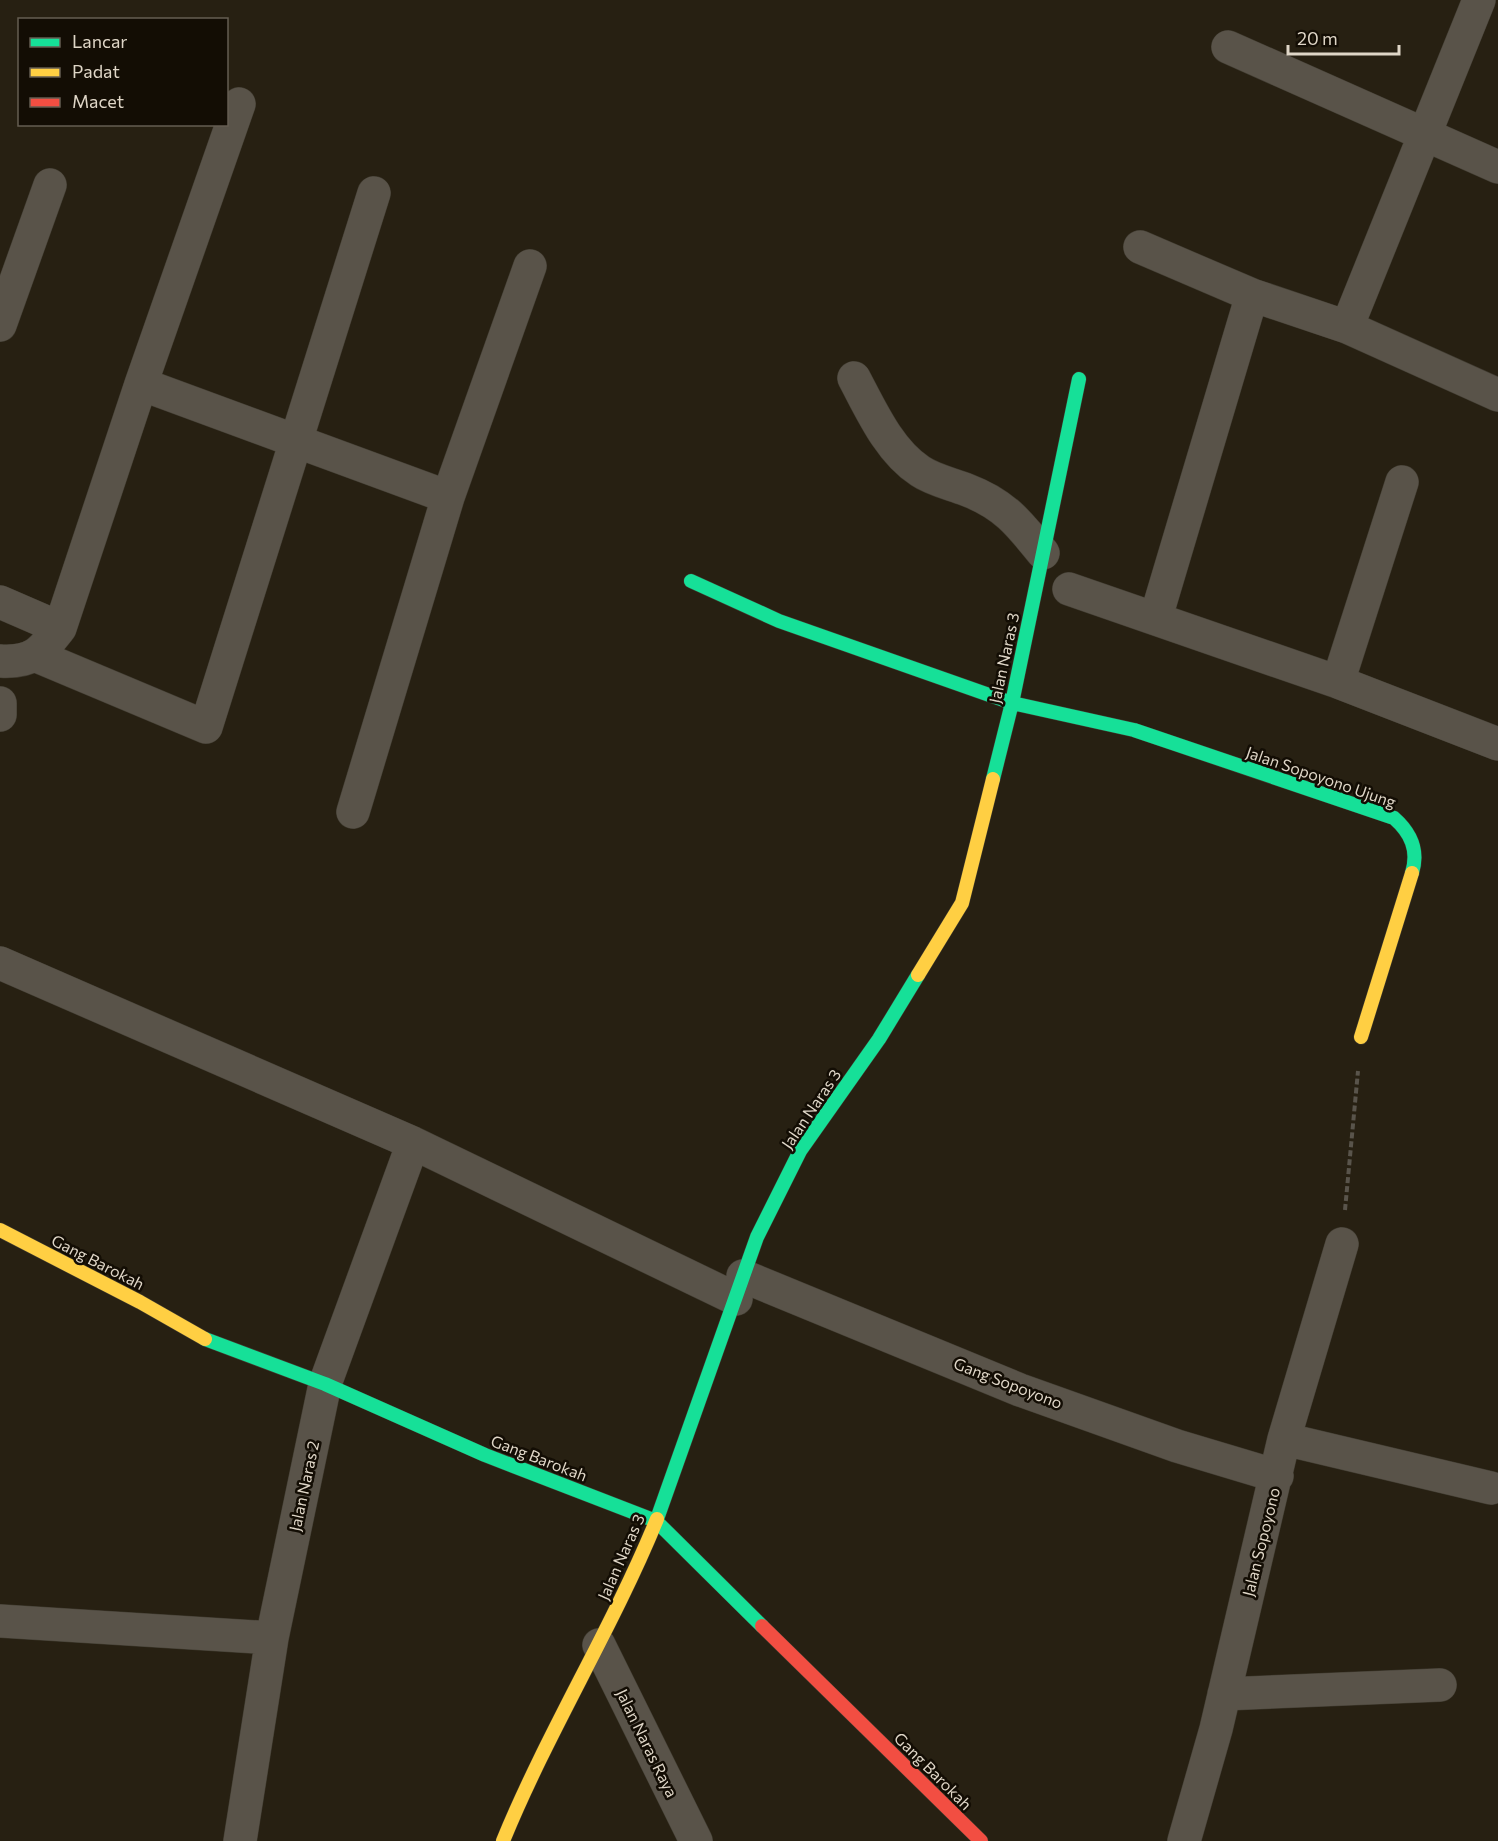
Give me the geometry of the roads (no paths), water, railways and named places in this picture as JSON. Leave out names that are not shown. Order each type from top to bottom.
[{"type":"street","points":[[1347,327],[1479,0]]},
{"type":"street","points":[[1228,47],[1498,167]]},
{"type":"street","points":[[0,661],[17,662],[37,656],[60,628],[141,384],[239,104]]},
{"type":"street","points":[[0,324],[50,185]]},
{"type":"street","points":[[37,656],[206,727],[294,440],[374,193]]},
{"type":"street","points":[[1140,247],[1252,295],[1347,327],[1498,395]]},
{"type":"street","points":[[353,812],[448,497],[530,266]]},
{"type":"street","points":[[1156,617],[1252,295]]},
{"type":"street","points":[[854,378],[879,423],[904,457],[920,472],[998,504],[1018,521],[1042,553]]},
{"type":"street","name":"Jalan Naras 3","points":[[503,1841],[519,1802],[599,1645],[656,1521],[757,1237],[800,1151],[879,1039],[962,903],[1012,703],[1079,379]]},
{"type":"street","points":[[141,384],[448,497]]},
{"type":"street","points":[[1338,682],[1402,482]]},
{"type":"street","name":"Jalan Sopoyono Ujung","points":[[691,581],[779,621],[1012,703],[1134,730],[1394,818],[1408,830],[1415,846],[1416,861],[1361,1037]]},
{"type":"street","points":[[1069,589],[1156,617],[1338,682],[1498,744]]},
{"type":"street","points":[[0,602],[60,628]]},
{"type":"street","points":[[0,703],[0,716]]},
{"type":"street","name":"Gang Sopoyono","points":[[0,963],[740,1288],[1177,1446],[1277,1476]]},
{"type":"street","name":"Jalan Naras 2","points":[[240,1841],[272,1638],[326,1384],[413,1143]]},
{"type":"street","name":"Gang Barokah","points":[[0,1230],[140,1302],[197,1336],[326,1384],[485,1455],[656,1521],[981,1841]]},
{"type":"street","name":"Jalan Sopoyono","points":[[1184,1841],[1224,1694],[1277,1476],[1284,1438],[1342,1244]]},
{"type":"street","points":[[1284,1438],[1491,1488]]},
{"type":"street","points":[[0,1621],[272,1638]]},
{"type":"street","name":"Jalan Naras Raya","points":[[599,1645],[696,1841]]},
{"type":"street","points":[[1224,1694],[1440,1685]]}]
